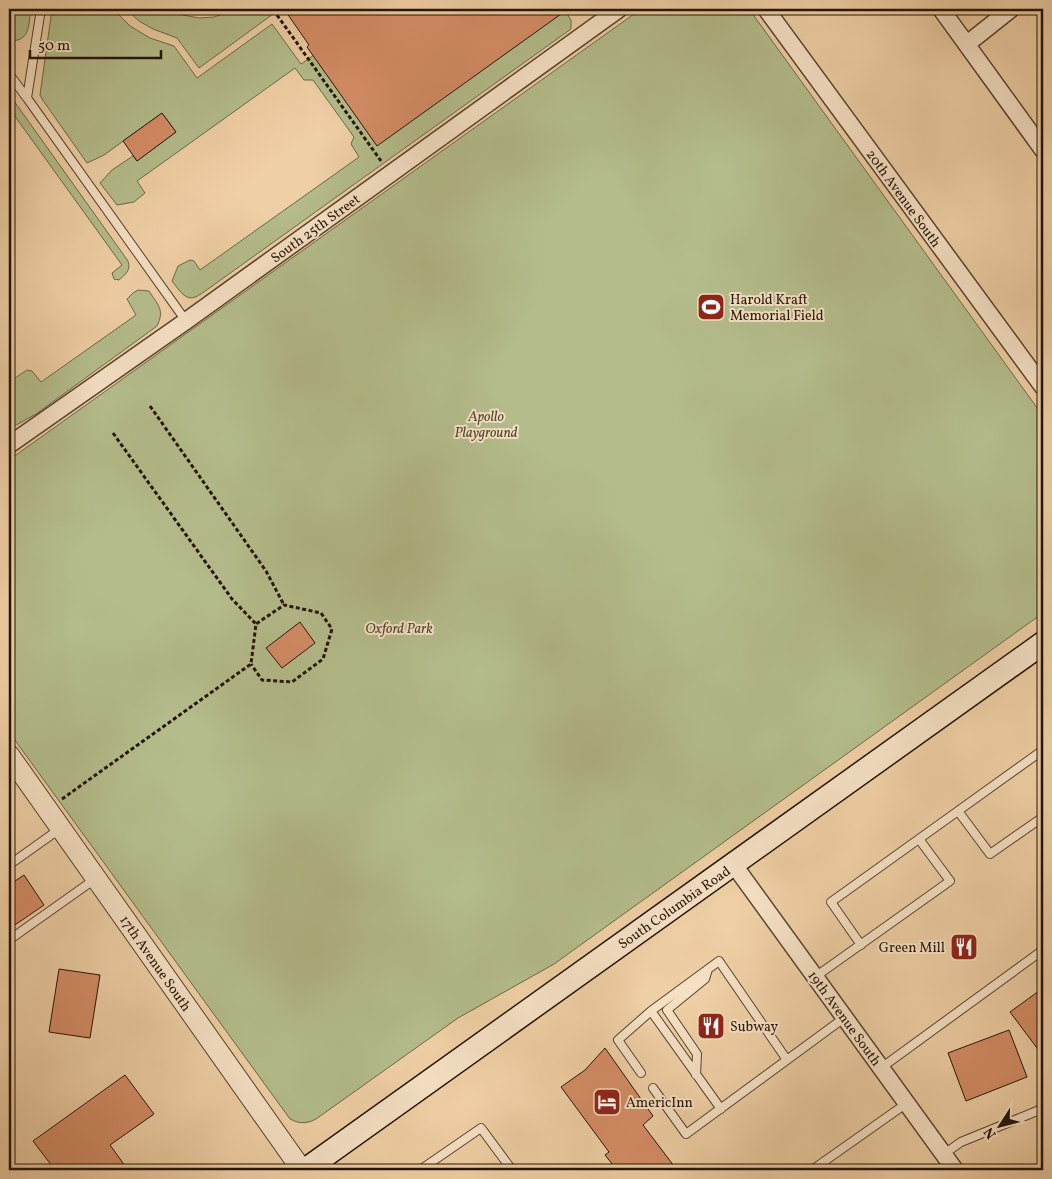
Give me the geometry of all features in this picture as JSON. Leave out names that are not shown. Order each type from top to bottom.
[{"type":"main road","name":"South Columbia Road","points":[[304,1170],[1043,643]]},
{"type":"street","name":"South 25th Street","points":[[9,445],[186,321],[619,9]]},
{"type":"street","name":"20th Avenue South","points":[[766,9],[1043,387]]},
{"type":"street","points":[[941,9],[1043,150]]},
{"type":"street","points":[[967,44],[1011,9]]},
{"type":"street","name":"17th Avenue South","points":[[9,755],[304,1170]]},
{"type":"street","name":"19th Avenue South","points":[[734,865],[955,1170]]},
{"type":"lane","points":[[27,98],[41,9]]},
{"type":"lane","points":[[9,74],[186,321]]},
{"type":"lane","points":[[861,946],[831,902],[1043,750]]},
{"type":"lane","points":[[958,811],[990,854],[1043,817]]},
{"type":"lane","points":[[9,865],[60,828]]},
{"type":"lane","points":[[815,977],[950,881],[919,839]]},
{"type":"lane","points":[[9,940],[96,879]]},
{"type":"lane","points":[[881,1068],[1043,950]]},
{"type":"lane","points":[[641,1073],[618,1040],[650,1011],[719,961],[787,1060]]},
{"type":"lane","points":[[696,1075],[697,1054],[667,1010],[705,979],[708,969]]},
{"type":"lane","points":[[650,1011],[721,1109]]},
{"type":"lane","points":[[653,1088],[686,1134],[844,1018]]},
{"type":"lane","points":[[812,1170],[907,1103]]},
{"type":"lane","points":[[944,1154],[961,1142],[1043,1107]]},
{"type":"lane","points":[[420,1170],[481,1128],[512,1170]]},
{"type":"lane","points":[[431,1163],[437,1170]]},
{"type":"path","points":[[277,15],[390,174]]},
{"type":"path","points":[[150,406],[266,571],[284,605]]},
{"type":"path","points":[[113,433],[232,599],[256,624]]},
{"type":"path","points":[[284,605],[321,614],[332,629],[323,660],[292,682],[262,680],[251,664],[256,624],[284,605]]},
{"type":"path","points":[[47,810],[251,664]]},
{"type":"green space","points":[[9,9],[31,9],[29,27],[25,35],[16,40],[9,41]]},
{"type":"green space","points":[[52,9],[113,9],[130,26],[150,38],[174,46],[197,78],[272,24],[301,64],[314,55],[377,145],[559,15],[555,9],[564,9],[571,20],[571,29],[192,298],[183,294],[172,281],[178,266],[190,260],[194,261],[200,270],[359,157],[351,144],[354,137],[313,80],[304,80],[295,68],[137,181],[145,193],[134,202],[117,205],[100,183],[112,170],[133,156],[137,161],[176,132],[162,113],[104,155],[87,163],[40,95]]},
{"type":"green space","points":[[126,9],[168,9],[183,15],[199,18],[214,17],[237,9],[280,9],[199,68],[177,38],[153,29],[139,21]]},
{"type":"green space","name":"Oxford Park","points":[[641,9],[749,9],[1043,416],[1043,613],[554,964],[458,1018],[316,1119],[306,1123],[297,1122],[290,1119],[9,732],[9,460]]},
{"type":"green space","points":[[9,94],[128,261],[126,274],[119,280],[114,279],[112,273],[122,265],[9,108]]},
{"type":"green space","points":[[138,290],[149,291],[158,304],[160,316],[157,326],[36,414],[9,429],[9,370],[15,378],[27,370],[32,371],[41,382],[136,315],[127,299]]},
{"type":"building","points":[[284,9],[568,9],[377,146],[307,47],[309,45]]},
{"type":"building","points":[[162,113],[176,132],[137,161],[123,141]]},
{"type":"building","points":[[300,622],[315,643],[282,668],[266,648]]},
{"type":"building","points":[[24,875],[44,905],[9,929],[9,885]]},
{"type":"building","points":[[59,969],[100,975],[90,1038],[49,1032]]},
{"type":"building","points":[[1043,988],[1043,1056],[1010,1012]]},
{"type":"building","points":[[1009,1030],[1027,1077],[966,1101],[948,1053]]},
{"type":"building","name":"AmericInn","points":[[605,1048],[653,1116],[643,1125],[677,1170],[617,1170],[605,1155],[609,1152],[561,1087],[585,1070]]},
{"type":"building","points":[[125,1075],[154,1114],[110,1145],[128,1170],[55,1170],[33,1141]]},
{"type":"place","name":"Harold Kraft Memorial Field","points":[[711,307]]},
{"type":"place","name":"Green Mill","points":[[964,947]]},
{"type":"place","name":"Subway","points":[[711,1026]]},
{"type":"place","name":"AmericInn","points":[[607,1102]]},
{"type":"park label","name":"Apollo Playground","points":[[486,424]]}]
